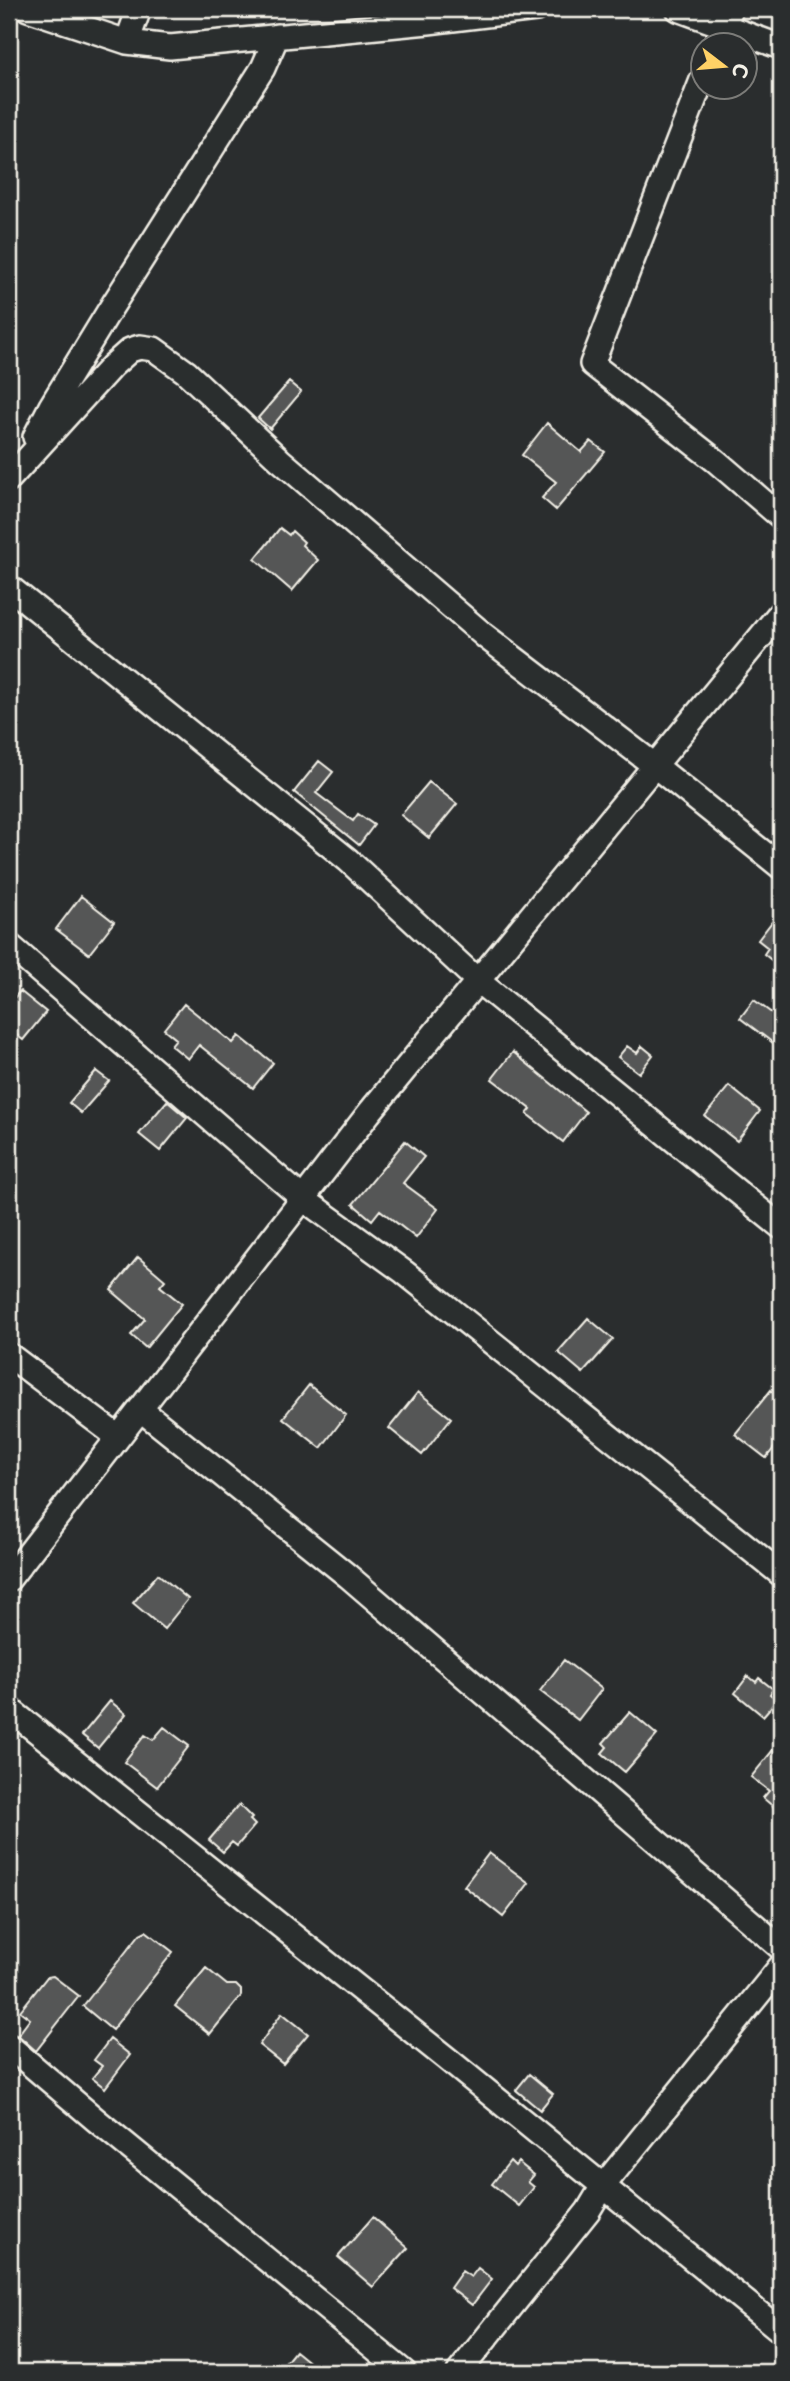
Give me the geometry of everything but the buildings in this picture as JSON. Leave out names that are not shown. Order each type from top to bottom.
[{"type":"street","points":[[28,9],[127,42],[170,47],[430,16],[536,9]]},
{"type":"street","points":[[127,42],[139,9]]},
{"type":"street","points":[[678,9],[781,47]]},
{"type":"street","points":[[16,470],[51,406],[263,68],[277,36]]},
{"type":"street","points":[[693,102],[592,364],[716,461],[781,517]]},
{"type":"street","points":[[16,470],[130,350],[140,346],[154,349],[186,372],[280,460],[485,636],[654,765],[781,867]]},
{"type":"street","points":[[9,587],[348,860],[478,981],[781,1227]]},
{"type":"street","points":[[9,1579],[302,1198],[781,612]]},
{"type":"street","points":[[9,945],[302,1198],[404,1272],[781,1574]]},
{"type":"street","points":[[9,1355],[118,1437]]},
{"type":"street","points":[[140,1409],[348,1576],[781,1948]]},
{"type":"street","points":[[9,1709],[781,2331]]},
{"type":"street","points":[[459,2372],[588,2211],[603,2186],[781,1966]]},
{"type":"street","points":[[9,2046],[404,2372]]}]
